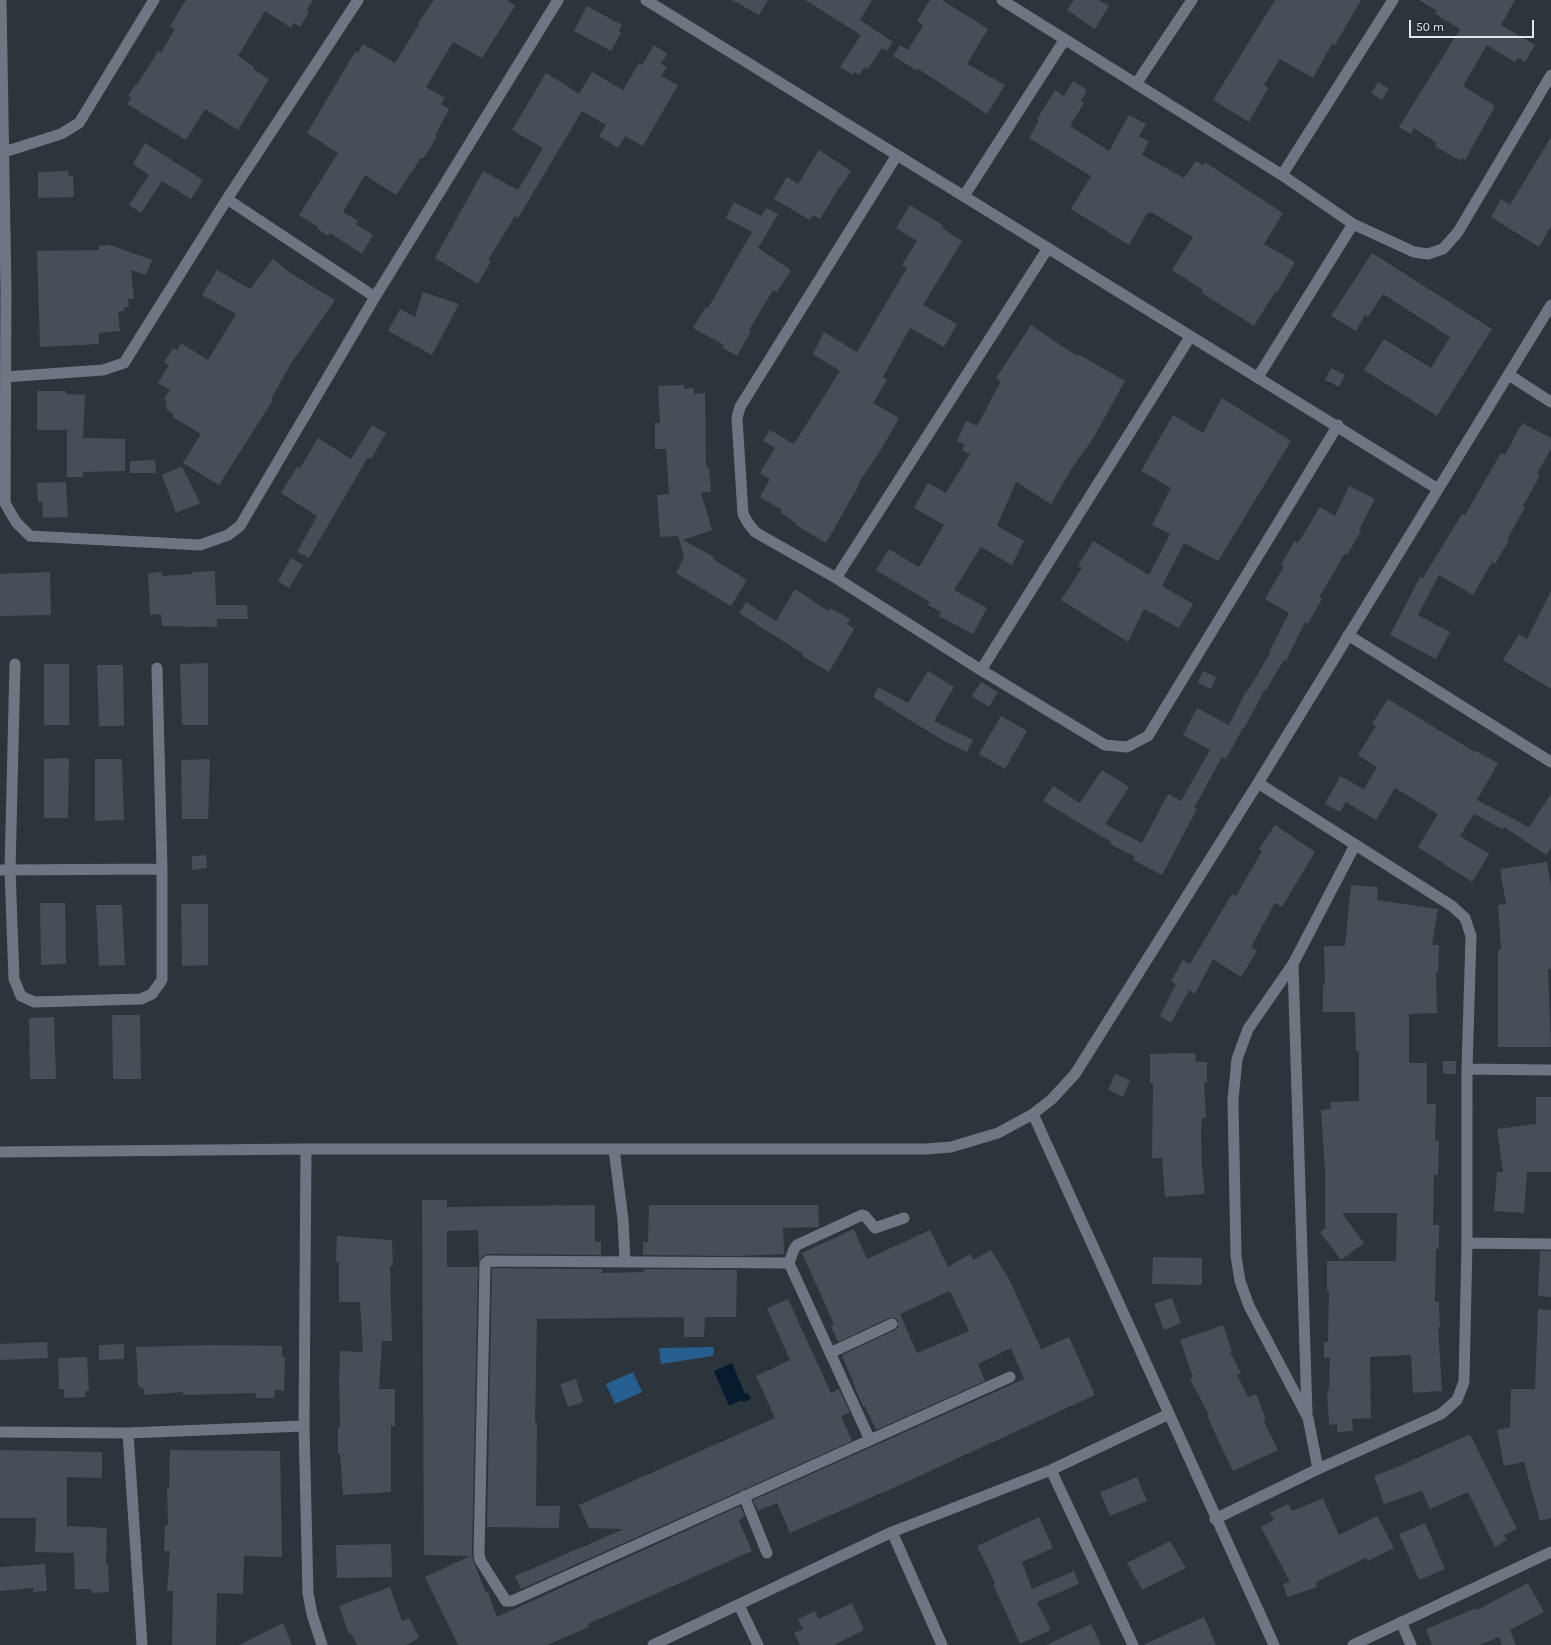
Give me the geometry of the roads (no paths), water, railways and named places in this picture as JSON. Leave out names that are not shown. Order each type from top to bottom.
[{"type":"street","points":[[1,0],[4,152],[3,291],[6,503],[16,522],[30,536],[200,544],[228,535],[240,526],[375,297],[558,0]]},
{"type":"street","points":[[4,152],[61,134],[79,123],[154,0]]},
{"type":"street","points":[[5,377],[103,370],[124,362],[227,200],[358,0]]},
{"type":"street","points":[[646,0],[1438,489]]},
{"type":"street","points":[[1002,0],[1282,175],[1353,224],[1414,252],[1428,254],[1443,249],[1458,232],[1551,75]]},
{"type":"street","points":[[1136,84],[1192,0]]},
{"type":"street","points":[[1282,175],[1393,0]]},
{"type":"street","points":[[964,196],[1065,39]]},
{"type":"street","points":[[897,154],[740,407],[737,418],[743,514],[755,532],[836,578],[980,670],[1105,745],[1127,747],[1148,736],[1338,426]]},
{"type":"street","points":[[227,200],[375,297]]},
{"type":"street","points":[[1258,377],[1353,224]]},
{"type":"street","points":[[836,578],[1048,248]]},
{"type":"street","points":[[0,1152],[306,1149],[926,1149],[951,1147],[998,1133],[1033,1114],[1052,1099],[1075,1074],[1258,783],[1551,305]]},
{"type":"street","points":[[980,670],[1190,337]]},
{"type":"street","points":[[1509,375],[1551,402]]},
{"type":"street","points":[[1348,635],[1551,762]]},
{"type":"street","points":[[15,664],[5,870],[14,979],[21,996],[34,1002],[141,999],[152,994],[162,980],[162,869],[157,668]]},
{"type":"street","points":[[1215,1519],[1318,1469],[1441,1414],[1457,1400],[1464,1382],[1467,1242],[1467,1069],[1471,936],[1465,918],[1452,906],[1258,783]]},
{"type":"street","points":[[1308,1418],[1249,1306],[1240,1281],[1236,1256],[1234,1100],[1237,1059],[1248,1029],[1293,964],[1355,845]]},
{"type":"street","points":[[5,870],[162,869]]},
{"type":"street","points":[[1293,964],[1308,1418],[1318,1469]]},
{"type":"street","points":[[1467,1069],[1551,1070]]},
{"type":"street","points":[[1033,1114],[1215,1519],[1274,1645]]},
{"type":"street","points":[[306,1149],[304,1426],[308,1593],[312,1614],[322,1645]]},
{"type":"street","points":[[614,1149],[623,1220],[626,1261]]},
{"type":"street","points":[[870,1440],[789,1263],[797,1245],[862,1215],[865,1216],[875,1228],[904,1218]]},
{"type":"street","points":[[1467,1242],[1551,1244]]},
{"type":"street","points":[[789,1263],[488,1261],[485,1264],[480,1560],[506,1601],[512,1601],[1010,1377]]},
{"type":"street","points":[[830,1353],[892,1324]]},
{"type":"street","points":[[653,1645],[892,1532],[1051,1470],[1169,1414]]},
{"type":"street","points":[[0,1432],[128,1433],[304,1426]]},
{"type":"street","points":[[128,1433],[142,1645]]},
{"type":"street","points":[[1051,1470],[1133,1645]]},
{"type":"street","points":[[744,1496],[767,1553]]},
{"type":"street","points":[[892,1532],[942,1645]]},
{"type":"street","points":[[1353,1645],[1550,1555]]},
{"type":"street","points":[[739,1605],[758,1645]]},
{"type":"street","points":[[1401,1622],[1411,1645]]}]
